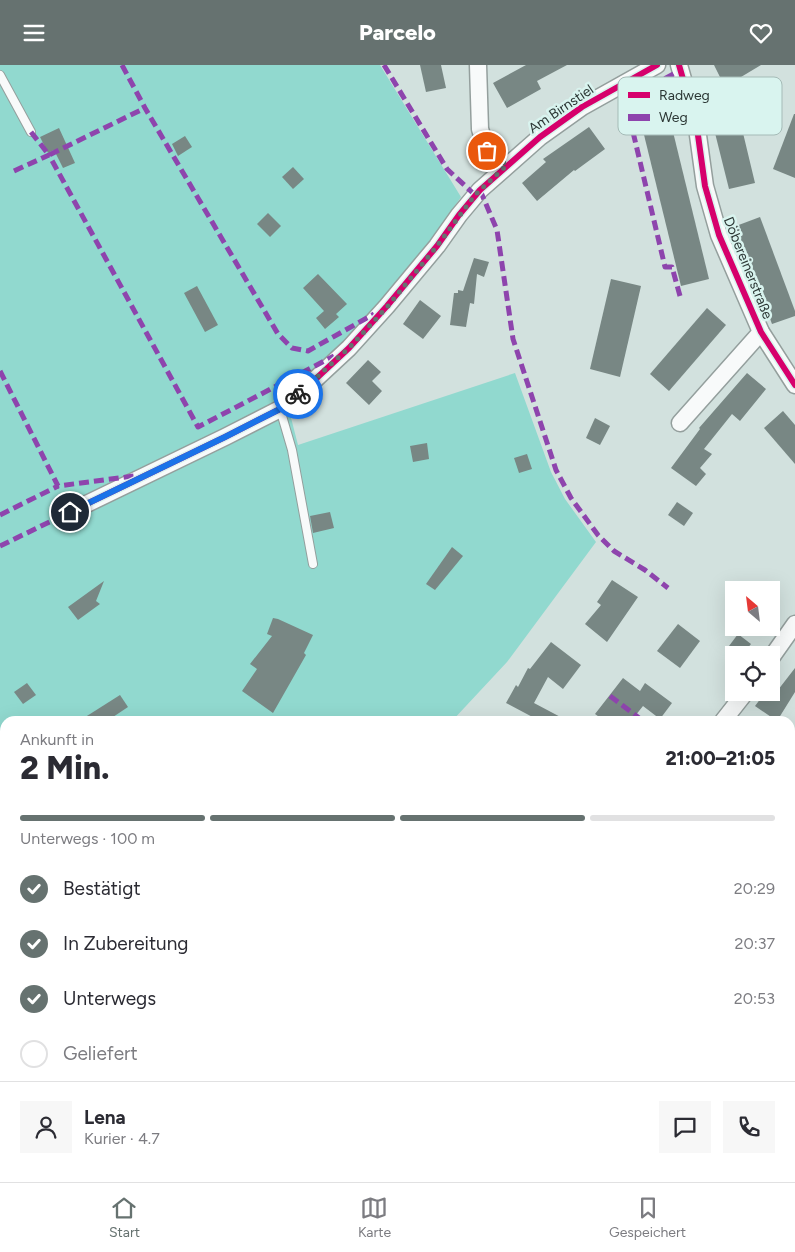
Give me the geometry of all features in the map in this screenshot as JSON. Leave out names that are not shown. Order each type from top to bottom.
[{"type":"street","name":"Am Birnstiel","points":[[636,77],[657,65]]},
{"type":"street","points":[[480,66],[480,129],[487,151],[507,165]]},
{"type":"street","name":"Am Birnstiel","points":[[70,512],[280,409],[308,387],[349,348],[388,306],[475,195],[540,137],[582,107],[618,87]]},
{"type":"street","name":"Döbereinerstraße","points":[[698,135],[705,186],[718,235],[761,332],[795,385]]},
{"type":"street","points":[[680,423],[761,332]]},
{"type":"street","points":[[789,644],[795,624]]},
{"type":"street","points":[[727,716],[739,701]]},
{"type":"lane","points":[[0,75],[31,131]]},
{"type":"lane","points":[[280,409],[292,451],[313,564]]},
{"type":"shaded area","points":[[0,65],[380,65],[461,197],[419,257],[289,410],[298,445],[515,373],[551,472],[565,499],[596,542],[507,662],[457,716],[0,716]]},
{"type":"building","points":[[420,65],[441,65],[446,88],[426,92]]},
{"type":"building","points":[[526,65],[567,65],[537,81],[541,89],[507,108],[493,83]]},
{"type":"building","points":[[714,65],[761,65],[741,77],[720,77]]},
{"type":"building","points":[[795,114],[795,178],[773,169]]},
{"type":"building","points":[[589,127],[605,149],[574,170],[537,201],[522,183],[546,162],[543,159]]},
{"type":"building","points":[[59,128],[75,163],[63,168],[54,150],[48,153],[40,137]]},
{"type":"building","points":[[644,135],[674,135],[709,279],[681,286]]},
{"type":"building","points":[[716,135],[743,135],[755,183],[729,189]]},
{"type":"building","points":[[185,136],[192,147],[178,156],[172,144]]},
{"type":"building","points":[[293,167],[304,179],[293,189],[282,177]]},
{"type":"building","points":[[268,213],[281,226],[270,237],[257,224]]},
{"type":"building","points":[[760,217],[795,311],[795,316],[772,324],[736,226]]},
{"type":"building","points":[[474,258],[489,262],[484,277],[477,274],[474,304],[470,303],[466,327],[450,325],[454,293],[458,293],[458,290],[463,291]]},
{"type":"building","points":[[318,274],[347,304],[336,314],[339,317],[325,329],[316,318],[324,311],[303,288]]},
{"type":"building","points":[[611,279],[641,286],[620,377],[590,369]]},
{"type":"building","points":[[197,286],[218,325],[205,332],[184,293]]},
{"type":"building","points":[[420,300],[441,316],[423,339],[403,324]]},
{"type":"building","points":[[707,308],[726,325],[669,391],[650,374]]},
{"type":"building","points":[[368,360],[381,372],[372,381],[382,391],[369,405],[346,383]]},
{"type":"building","points":[[747,373],[766,389],[740,421],[732,414],[704,449],[712,454],[700,468],[706,474],[696,486],[671,468],[699,428]]},
{"type":"building","points":[[783,411],[795,425],[795,464],[764,428]]},
{"type":"building","points":[[595,418],[610,426],[600,445],[586,438]]},
{"type":"building","points":[[427,443],[429,459],[413,462],[410,446]]},
{"type":"building","points":[[527,454],[532,469],[519,473],[514,458]]},
{"type":"building","points":[[677,502],[693,513],[684,526],[668,515]]},
{"type":"building","points":[[330,512],[334,528],[313,533],[310,516]]},
{"type":"building","points":[[452,547],[463,556],[435,590],[426,584]]},
{"type":"building","points":[[612,580],[638,597],[607,642],[585,624],[601,605],[597,602]]},
{"type":"building","points":[[104,581],[96,601],[100,604],[78,620],[68,607]]},
{"type":"building","points":[[273,618],[313,635],[304,653],[306,655],[273,713],[242,691],[257,669],[250,664],[272,636],[267,634]]},
{"type":"building","points":[[678,624],[700,641],[680,668],[657,651]]},
{"type":"building","points":[[736,636],[741,636],[751,644],[749,646],[729,646]]},
{"type":"building","points":[[551,642],[581,665],[563,689],[548,677],[534,703],[559,716],[531,716],[506,703],[516,685],[518,687],[528,668],[530,669]]},
{"type":"building","points":[[795,668],[795,692],[780,716],[770,716],[755,706],[759,701],[780,701],[780,687]]},
{"type":"building","points":[[623,678],[640,691],[645,683],[672,703],[662,716],[656,716],[643,706],[635,716],[598,716],[595,714]]},
{"type":"building","points":[[27,683],[36,695],[23,704],[14,692]]},
{"type":"building","points":[[120,695],[128,707],[114,716],[87,716]]},
{"type":"marked path","points":[[122,65],[145,108],[278,334],[292,348],[308,351],[374,314]]},
{"type":"marked path","points":[[384,65],[447,169],[475,195]]},
{"type":"marked path","points":[[668,77],[681,70]]},
{"type":"marked path","points":[[31,132],[49,155],[145,108]]},
{"type":"marked path","points":[[634,135],[665,267],[672,267],[680,296]]},
{"type":"marked path","points":[[14,171],[49,155],[198,427],[334,356]]},
{"type":"marked path","points":[[480,190],[497,230],[513,339],[556,470],[571,498],[598,535],[614,551],[645,570],[668,588]]},
{"type":"marked path","points":[[0,371],[58,486],[134,476]]},
{"type":"marked path","points":[[0,515],[58,486]]},
{"type":"marked path","points":[[0,546],[70,512]]},
{"type":"marked path","points":[[610,696],[636,716]]},
{"type":"cycle path","points":[[636,77],[657,65]]},
{"type":"cycle path","points":[[679,65],[682,77]]},
{"type":"cycle path","points":[[70,512],[280,409],[349,348],[437,246],[480,190],[540,137],[582,107],[618,87]]},
{"type":"cycle path","points":[[698,135],[705,186],[719,235],[761,332],[795,385]]},
{"type":"way so far","points":[[298,394],[349,348],[388,306],[437,246],[458,215],[475,195],[507,165],[487,151]]},
{"type":"route","points":[[70,512],[280,409],[298,394]]}]
